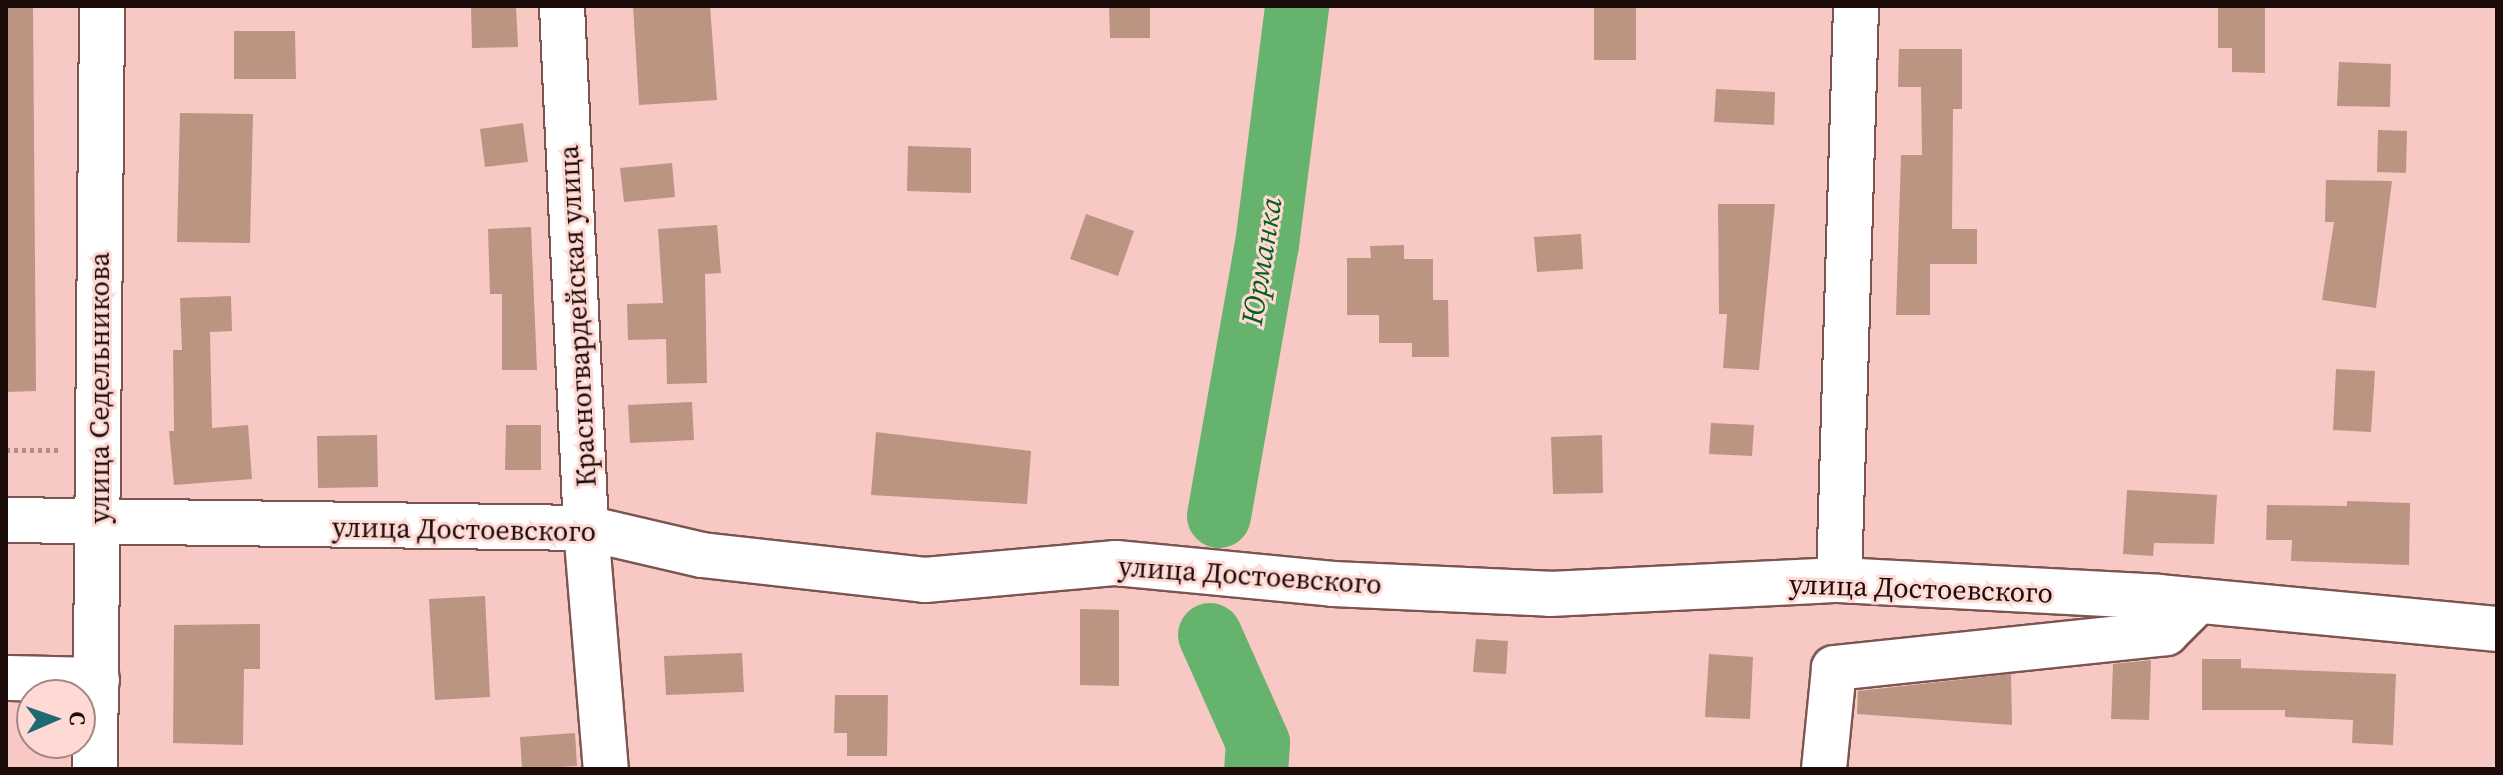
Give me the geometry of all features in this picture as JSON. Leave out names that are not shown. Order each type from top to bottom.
[{"type":"street","name":"улица Седельникова","points":[[95,769],[102,6]]},
{"type":"street","name":"Красногвардейская улица","points":[[562,6],[586,528],[606,769]]},
{"type":"street","points":[[1839,580],[1856,6]]},
{"type":"street","name":"улица Достоевского","points":[[6,520],[98,524],[586,528],[702,555],[925,580],[1116,563],[1333,584],[1550,594],[1839,580],[2198,601],[2497,629]]},
{"type":"street","points":[[1824,769],[1834,668],[2166,633],[2198,601]]},
{"type":"street","points":[[6,678],[97,680]]},
{"type":"path","points":[[6,450],[99,450]]},
{"type":"building","points":[[6,6],[33,6],[36,391],[6,392]]},
{"type":"building","points":[[471,6],[516,6],[518,47],[472,48]]},
{"type":"building","points":[[633,6],[710,6],[717,100],[639,105]]},
{"type":"building","points":[[1109,6],[1150,6],[1150,38],[1110,38]]},
{"type":"building","points":[[1594,6],[1636,6],[1636,60],[1594,60]]},
{"type":"building","points":[[2218,6],[2265,6],[2265,73],[2232,72],[2232,48],[2218,48]]},
{"type":"building","points":[[234,31],[295,31],[296,79],[234,79]]},
{"type":"building","points":[[1899,49],[1962,49],[1962,109],[1953,109],[1952,229],[1977,229],[1977,264],[1930,264],[1930,315],[1896,315],[1901,155],[1922,155],[1921,87],[1898,87]]},
{"type":"building","points":[[2339,62],[2391,64],[2390,107],[2337,106]]},
{"type":"building","points":[[1716,89],[1775,92],[1774,125],[1714,122]]},
{"type":"building","points":[[180,113],[253,114],[250,243],[177,242]]},
{"type":"building","points":[[523,123],[528,162],[485,167],[480,129]]},
{"type":"building","points":[[2378,130],[2407,131],[2406,173],[2377,172]]},
{"type":"building","points":[[908,146],[971,148],[971,193],[907,191]]},
{"type":"building","points":[[672,163],[675,197],[624,202],[620,168]]},
{"type":"building","points":[[2326,180],[2392,181],[2376,308],[2322,300],[2334,222],[2325,222]]},
{"type":"building","points":[[1718,204],[1775,204],[1759,370],[1723,368],[1727,314],[1719,314]]},
{"type":"building","points":[[1086,214],[1134,231],[1118,276],[1070,259]]},
{"type":"building","points":[[717,225],[721,273],[705,274],[707,383],[667,384],[666,339],[628,340],[627,304],[663,303],[658,229]]},
{"type":"building","points":[[531,227],[537,370],[502,370],[502,294],[490,294],[488,229]]},
{"type":"building","points":[[1581,234],[1583,269],[1537,272],[1534,237]]},
{"type":"building","points":[[1404,245],[1404,259],[1433,259],[1433,300],[1448,300],[1449,357],[1412,357],[1412,343],[1379,343],[1379,315],[1347,315],[1347,258],[1371,258],[1370,246]]},
{"type":"building","points":[[231,296],[232,331],[210,332],[212,428],[248,425],[252,479],[174,485],[169,431],[174,431],[173,350],[182,350],[180,298]]},
{"type":"building","points":[[2336,369],[2375,371],[2371,432],[2333,430]]},
{"type":"building","points":[[692,402],[694,440],[630,443],[628,405]]},
{"type":"building","points":[[1711,423],[1754,425],[1752,456],[1709,454]]},
{"type":"building","points":[[506,425],[541,425],[541,470],[505,470]]},
{"type":"building","points":[[876,432],[1031,451],[1027,504],[871,495]]},
{"type":"building","points":[[377,435],[378,487],[318,488],[317,436]]},
{"type":"building","points":[[1602,435],[1603,493],[1553,494],[1551,437]]},
{"type":"building","points":[[2127,490],[2217,495],[2214,544],[2154,543],[2153,556],[2123,554]]},
{"type":"building","points":[[2347,501],[2410,503],[2409,565],[2291,561],[2292,540],[2266,540],[2267,505],[2347,506]]},
{"type":"building","points":[[485,596],[490,697],[435,700],[429,599]]},
{"type":"building","points":[[1080,609],[1119,610],[1119,686],[1080,685]]},
{"type":"building","points":[[260,624],[260,669],[244,669],[243,745],[173,743],[174,625]]},
{"type":"building","points":[[1476,639],[1508,641],[1506,674],[1473,672]]},
{"type":"building","points":[[742,653],[744,692],[666,695],[664,656]]},
{"type":"building","points":[[1709,654],[1753,657],[1750,719],[1705,717]]},
{"type":"building","points":[[2202,659],[2241,659],[2241,668],[2396,674],[2393,745],[2352,743],[2353,720],[2285,717],[2285,710],[2202,710]]},
{"type":"building","points":[[2151,660],[2149,720],[2111,719],[2113,664]]},
{"type":"building","points":[[2011,674],[2012,725],[1857,714],[1858,691]]},
{"type":"building","points":[[835,695],[888,695],[887,756],[847,756],[847,733],[834,733]]},
{"type":"building","points":[[575,733],[577,766],[522,769],[520,737]]},
{"type":"waterway","name":"Юрманка","points":[[1219,516],[1267,245],[1297,6]]},
{"type":"waterway","name":"Юрманка","points":[[1210,635],[1258,743],[1256,769]]}]
